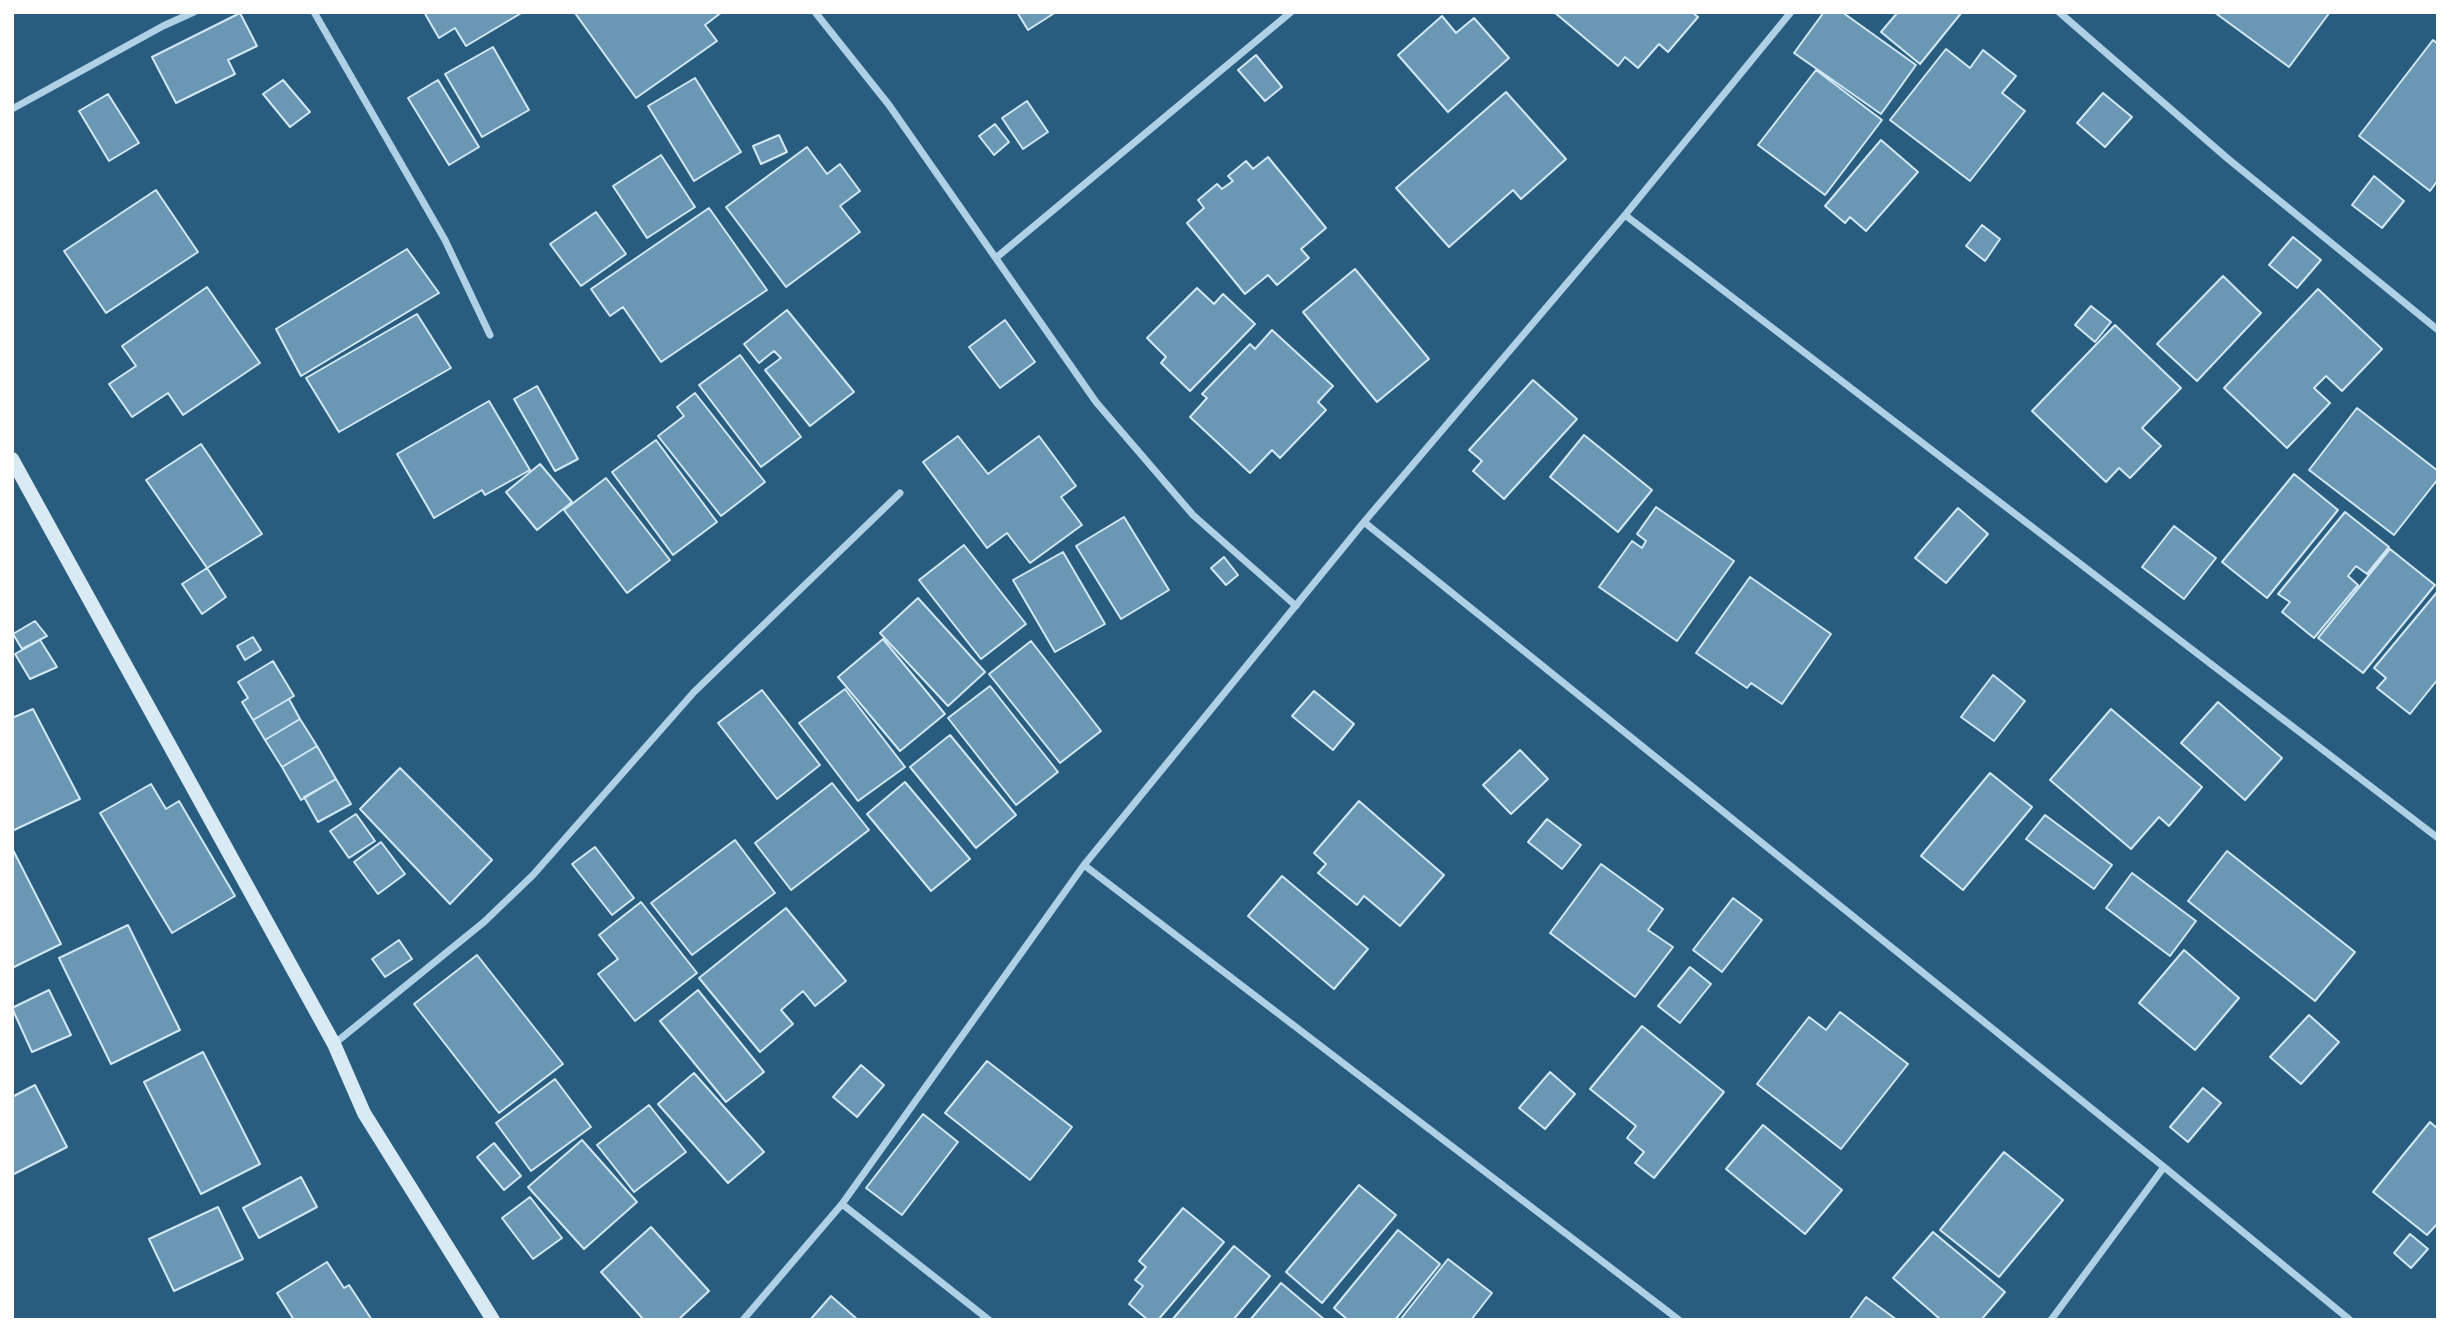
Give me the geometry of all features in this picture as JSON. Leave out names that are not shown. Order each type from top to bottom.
[{"type":"street","points":[[12,109],[163,26],[194,12]]},
{"type":"street","points":[[314,12],[445,240],[490,335]]},
{"type":"street","points":[[815,12],[889,105],[1096,402],[1194,515],[1296,606]]},
{"type":"street","points":[[997,257],[1291,12]]},
{"type":"street","points":[[743,1320],[842,1204],[1084,865],[1364,522],[1625,215],[1791,12]]},
{"type":"street","points":[[2059,12],[2227,158],[2438,330]]},
{"type":"street","points":[[1625,215],[2438,838]]},
{"type":"street","points":[[12,459],[18,483],[334,1044],[364,1113],[493,1320]]},
{"type":"street","points":[[334,1044],[484,922],[533,876],[694,692],[900,494]]},
{"type":"street","points":[[1364,522],[2350,1320]]},
{"type":"street","points":[[1084,865],[1679,1320]]},
{"type":"street","points":[[2052,1320],[2164,1167]]},
{"type":"street","points":[[842,1204],[989,1320]]},
{"type":"building","points":[[424,12],[523,12],[466,46],[455,28],[439,38]]},
{"type":"building","points":[[576,12],[722,12],[705,25],[717,41],[636,98]]},
{"type":"building","points":[[1017,12],[1056,12],[1028,30]]},
{"type":"building","points":[[1554,12],[1692,12],[1698,17],[1668,52],[1659,44],[1638,68],[1625,57],[1618,66]]},
{"type":"building","points":[[1824,12],[1842,12],[1916,65],[1881,114],[1794,53]]},
{"type":"building","points":[[1898,12],[1962,12],[1920,64],[1881,32]]},
{"type":"building","points":[[2214,12],[2330,12],[2289,67]]},
{"type":"building","points":[[240,13],[257,46],[228,60],[235,74],[176,103],[152,57]]},
{"type":"building","points":[[1442,16],[1456,33],[1474,18],[1509,58],[1448,112],[1398,55]]},
{"type":"building","points":[[2433,40],[2438,44],[2438,180],[2430,191],[2359,136]]},
{"type":"building","points":[[493,47],[529,110],[482,137],[445,74]]},
{"type":"building","points":[[1946,49],[1970,68],[1983,50],[2016,76],[2002,93],[2025,111],[1970,181],[1890,120]]},
{"type":"building","points":[[1256,55],[1282,87],[1265,101],[1238,70]]},
{"type":"building","points":[[1816,70],[1882,120],[1825,195],[1758,145]]},
{"type":"building","points":[[695,78],[741,152],[694,181],[648,106]]},
{"type":"building","points":[[283,80],[310,112],[290,127],[263,94]]},
{"type":"building","points":[[438,80],[479,147],[449,165],[408,98]]},
{"type":"building","points":[[1506,92],[1566,159],[1521,199],[1513,190],[1449,247],[1396,188]]},
{"type":"building","points":[[2103,93],[2132,117],[2105,147],[2077,123]]},
{"type":"building","points":[[108,94],[139,143],[109,161],[79,111]]},
{"type":"building","points":[[1027,101],[1048,132],[1023,149],[1002,118]]},
{"type":"building","points":[[995,124],[1009,142],[994,155],[979,136]]},
{"type":"building","points":[[779,135],[787,152],[761,164],[753,146]]},
{"type":"building","points":[[1881,140],[1918,172],[1866,231],[1850,217],[1845,223],[1825,206]]},
{"type":"building","points":[[807,147],[827,174],[840,164],[860,191],[840,206],[860,232],[786,287],[726,207]]},
{"type":"building","points":[[661,155],[695,207],[647,238],[613,186]]},
{"type":"building","points":[[1268,157],[1326,228],[1301,249],[1309,258],[1277,285],[1268,275],[1245,294],[1187,223],[1204,208],[1198,200],[1217,184],[1222,189],[1233,181],[1228,176],[1246,161],[1253,169]]},
{"type":"building","points":[[2374,176],[2404,201],[2382,228],[2352,205]]},
{"type":"building","points":[[156,190],[198,252],[106,313],[64,251]]},
{"type":"building","points":[[709,208],[767,290],[661,362],[623,307],[610,316],[591,289]]},
{"type":"building","points":[[596,212],[626,254],[581,286],[550,244]]},
{"type":"building","points":[[1982,225],[2000,239],[1985,261],[1966,246]]},
{"type":"building","points":[[2293,237],[2321,260],[2297,288],[2269,265]]},
{"type":"building","points":[[407,249],[439,293],[301,376],[276,329]]},
{"type":"building","points":[[1355,269],[1429,359],[1377,402],[1303,312]]},
{"type":"building","points":[[2223,276],[2261,313],[2197,381],[2157,344]]},
{"type":"building","points":[[207,287],[260,363],[183,415],[168,393],[132,417],[109,384],[136,366],[122,346]]},
{"type":"building","points":[[1197,288],[1214,304],[1223,294],[1255,324],[1190,391],[1161,363],[1166,357],[1147,338]]},
{"type":"building","points":[[2318,289],[2382,349],[2342,391],[2326,376],[2314,388],[2330,403],[2287,448],[2224,388]]},
{"type":"building","points":[[2091,306],[2111,322],[2095,342],[2075,325]]},
{"type":"building","points":[[787,310],[854,392],[810,426],[765,370],[781,358],[774,351],[759,363],[744,344]]},
{"type":"building","points":[[417,314],[451,368],[339,432],[306,378]]},
{"type":"building","points":[[1005,320],[1035,362],[1000,388],[969,347]]},
{"type":"building","points":[[2115,325],[2181,388],[2142,428],[2161,446],[2130,478],[2119,468],[2106,482],[2032,411]]},
{"type":"building","points":[[1272,330],[1333,386],[1318,402],[1326,410],[1280,458],[1272,450],[1250,473],[1190,417],[1207,398],[1202,394],[1250,344],[1255,349]]},
{"type":"building","points":[[740,355],[801,437],[761,467],[699,385]]},
{"type":"building","points":[[1533,380],[1577,419],[1504,499],[1473,471],[1482,461],[1469,450]]},
{"type":"building","points":[[537,386],[578,459],[555,471],[514,399]]},
{"type":"building","points":[[695,393],[765,482],[721,516],[658,436],[684,416],[677,407]]},
{"type":"building","points":[[489,401],[530,470],[485,495],[482,490],[434,518],[397,454]]},
{"type":"building","points":[[2357,408],[2438,471],[2438,479],[2394,535],[2309,470]]},
{"type":"building","points":[[1584,435],[1652,490],[1618,532],[1550,477]]},
{"type":"building","points":[[958,436],[988,474],[1039,436],[1076,486],[1061,497],[1082,525],[1030,563],[1007,533],[987,548],[923,462]]},
{"type":"building","points":[[656,440],[717,522],[673,555],[612,472]]},
{"type":"building","points":[[201,444],[262,534],[207,568],[146,480]]},
{"type":"building","points":[[540,464],[572,502],[537,530],[506,492]]},
{"type":"building","points":[[2294,474],[2338,510],[2267,598],[2222,562]]},
{"type":"building","points":[[606,478],[670,560],[627,593],[564,510]]},
{"type":"building","points":[[1656,507],[1734,561],[1677,641],[1599,587],[1632,541],[1642,548],[1646,541],[1637,534]]},
{"type":"building","points":[[1958,508],[1988,534],[1946,583],[1915,558]]},
{"type":"building","points":[[2345,512],[2389,547],[2367,574],[2356,566],[2348,576],[2358,585],[2314,638],[2282,612],[2290,602],[2278,594]]},
{"type":"building","points":[[1124,517],[1169,590],[1121,619],[1076,546]]},
{"type":"building","points":[[2174,526],[2216,558],[2184,599],[2142,567]]},
{"type":"building","points":[[964,545],[1026,624],[981,659],[919,580]]},
{"type":"building","points":[[2390,549],[2435,585],[2363,673],[2318,638]]},
{"type":"building","points":[[1063,552],[1105,624],[1055,652],[1013,580]]},
{"type":"building","points":[[1224,557],[1238,575],[1226,585],[1211,568]]},
{"type":"building","points":[[207,568],[226,597],[202,614],[182,584]]},
{"type":"building","points":[[1750,577],[1831,634],[1782,704],[1751,683],[1747,688],[1696,653]]},
{"type":"building","points":[[2438,591],[2438,679],[2410,714],[2377,688],[2386,678],[2374,668]]},
{"type":"building","points":[[918,598],[985,672],[948,706],[880,633]]},
{"type":"building","points":[[35,621],[47,636],[22,649],[13,634]]},
{"type":"building","points":[[253,637],[261,650],[245,660],[237,646]]},
{"type":"building","points":[[883,639],[945,714],[900,751],[838,677]]},
{"type":"building","points":[[40,640],[57,667],[30,679],[15,654]]},
{"type":"building","points":[[1031,641],[1101,731],[1060,763],[989,674]]},
{"type":"building","points":[[273,661],[294,696],[253,720],[242,702],[248,698],[238,682]]},
{"type":"building","points":[[1993,675],[2025,701],[1994,741],[1961,717]]},
{"type":"building","points":[[990,686],[1058,772],[1016,805],[948,718]]},
{"type":"building","points":[[845,689],[905,767],[858,801],[799,723]]},
{"type":"building","points":[[762,690],[820,765],[777,799],[718,723]]},
{"type":"building","points":[[1314,691],[1354,724],[1333,750],[1292,716]]},
{"type":"building","points":[[289,699],[300,719],[265,740],[253,720]]},
{"type":"building","points":[[2218,702],[2282,758],[2245,800],[2181,743]]},
{"type":"building","points":[[33,709],[80,799],[12,831],[12,718]]},
{"type":"building","points":[[2111,709],[2202,787],[2169,826],[2159,817],[2131,849],[2050,780]]},
{"type":"building","points":[[300,719],[317,746],[282,767],[265,740]]},
{"type":"building","points":[[950,735],[1016,815],[976,848],[910,767]]},
{"type":"building","points":[[317,746],[336,779],[301,800],[282,767]]},
{"type":"building","points":[[1520,750],[1548,779],[1511,814],[1483,785]]},
{"type":"building","points":[[400,768],[492,860],[450,904],[360,809]]},
{"type":"building","points":[[1990,773],[2032,807],[1963,890],[1921,856]]},
{"type":"building","points":[[336,779],[351,804],[318,822],[304,797]]},
{"type":"building","points":[[905,782],[970,859],[931,891],[867,814]]},
{"type":"building","points":[[832,783],[869,830],[791,890],[755,843]]},
{"type":"building","points":[[151,784],[166,809],[179,801],[235,896],[172,933],[100,813]]},
{"type":"building","points":[[1359,801],[1444,875],[1400,926],[1364,896],[1357,905],[1318,873],[1326,864],[1314,853]]},
{"type":"building","points":[[356,814],[375,841],[349,858],[330,831]]},
{"type":"building","points":[[2045,815],[2112,865],[2094,889],[2026,839]]},
{"type":"building","points":[[1547,819],[1581,845],[1562,869],[1528,842]]},
{"type":"building","points":[[735,840],[775,893],[692,955],[651,903]]},
{"type":"building","points":[[381,842],[405,874],[378,894],[354,862]]},
{"type":"building","points":[[595,847],[634,898],[612,915],[572,864]]},
{"type":"building","points":[[12,848],[61,944],[12,968]]},
{"type":"building","points":[[2227,851],[2355,952],[2315,1001],[2188,901]]},
{"type":"building","points":[[1601,864],[1663,909],[1648,930],[1673,947],[1635,997],[1550,933]]},
{"type":"building","points":[[2132,873],[2196,921],[2170,956],[2106,908]]},
{"type":"building","points":[[1282,876],[1368,949],[1334,989],[1248,916]]},
{"type":"building","points":[[1733,898],[1762,920],[1722,972],[1693,950]]},
{"type":"building","points":[[641,902],[697,973],[635,1021],[598,974],[618,959],[599,935]]},
{"type":"building","points":[[786,908],[846,981],[815,1006],[803,991],[781,1010],[793,1024],[760,1052],[699,978]]},
{"type":"building","points":[[128,925],[180,1030],[111,1064],[59,958]]},
{"type":"building","points":[[399,940],[412,959],[385,977],[372,959]]},
{"type":"building","points":[[2184,950],[2239,998],[2195,1050],[2139,1003]]},
{"type":"building","points":[[477,955],[563,1064],[499,1113],[414,1004]]},
{"type":"building","points":[[1690,967],[1711,984],[1680,1023],[1658,1006]]},
{"type":"building","points":[[49,990],[71,1035],[32,1052],[12,1008]]},
{"type":"building","points":[[698,990],[764,1072],[726,1102],[660,1021]]},
{"type":"building","points":[[1840,1012],[1908,1064],[1841,1149],[1757,1084],[1809,1017],[1826,1030]]},
{"type":"building","points":[[2309,1015],[2339,1042],[2301,1084],[2270,1057]]},
{"type":"building","points":[[1642,1026],[1724,1092],[1654,1178],[1635,1163],[1644,1152],[1627,1138],[1636,1126],[1590,1089]]},
{"type":"building","points":[[203,1052],[260,1164],[201,1194],[144,1082]]},
{"type":"building","points":[[987,1061],[1072,1127],[1030,1180],[945,1113]]},
{"type":"building","points":[[861,1065],[884,1085],[857,1117],[833,1097]]},
{"type":"building","points":[[1550,1072],[1575,1094],[1545,1129],[1519,1108]]},
{"type":"building","points":[[694,1073],[764,1152],[728,1183],[658,1104]]},
{"type":"building","points":[[555,1079],[591,1127],[531,1171],[496,1123]]},
{"type":"building","points":[[35,1085],[67,1147],[12,1175],[12,1097]]},
{"type":"building","points":[[2203,1088],[2221,1103],[2188,1142],[2170,1127]]},
{"type":"building","points":[[649,1105],[686,1152],[634,1192],[597,1145]]},
{"type":"building","points":[[923,1114],[958,1142],[902,1215],[866,1188]]},
{"type":"building","points":[[2430,1122],[2438,1129],[2438,1223],[2427,1235],[2373,1192]]},
{"type":"building","points":[[1763,1125],[1842,1190],[1805,1234],[1726,1169]]},
{"type":"building","points":[[582,1140],[637,1202],[584,1249],[528,1187]]},
{"type":"building","points":[[494,1143],[521,1176],[504,1190],[477,1157]]},
{"type":"building","points":[[2004,1152],[2063,1200],[1999,1277],[1940,1230]]},
{"type":"building","points":[[301,1177],[317,1207],[259,1238],[243,1208]]},
{"type":"building","points":[[1359,1185],[1396,1215],[1322,1303],[1286,1272]]},
{"type":"building","points":[[530,1197],[562,1238],[533,1259],[502,1218]]},
{"type":"building","points":[[218,1207],[243,1259],[174,1291],[149,1239]]},
{"type":"building","points":[[1183,1208],[1224,1242],[1158,1320],[1148,1320],[1129,1304],[1143,1286],[1135,1280],[1146,1267],[1139,1261]]},
{"type":"building","points":[[651,1227],[709,1291],[678,1320],[644,1320],[601,1272]]},
{"type":"building","points":[[1398,1230],[1440,1264],[1395,1320],[1348,1320],[1334,1308]]},
{"type":"building","points":[[1933,1232],[2005,1292],[1981,1320],[1941,1320],[1893,1278]]},
{"type":"building","points":[[2410,1234],[2428,1249],[2411,1268],[2394,1253]]},
{"type":"building","points":[[1234,1246],[1270,1276],[1233,1320],[1172,1320]]},
{"type":"building","points":[[1448,1259],[1492,1293],[1471,1320],[1400,1320]]},
{"type":"building","points":[[327,1262],[344,1288],[349,1285],[372,1320],[294,1320],[277,1293]]},
{"type":"building","points":[[1281,1283],[1325,1320],[1250,1320]]},
{"type":"building","points":[[831,1296],[858,1320],[810,1320]]},
{"type":"building","points":[[1866,1297],[1897,1320],[1849,1320]]}]
